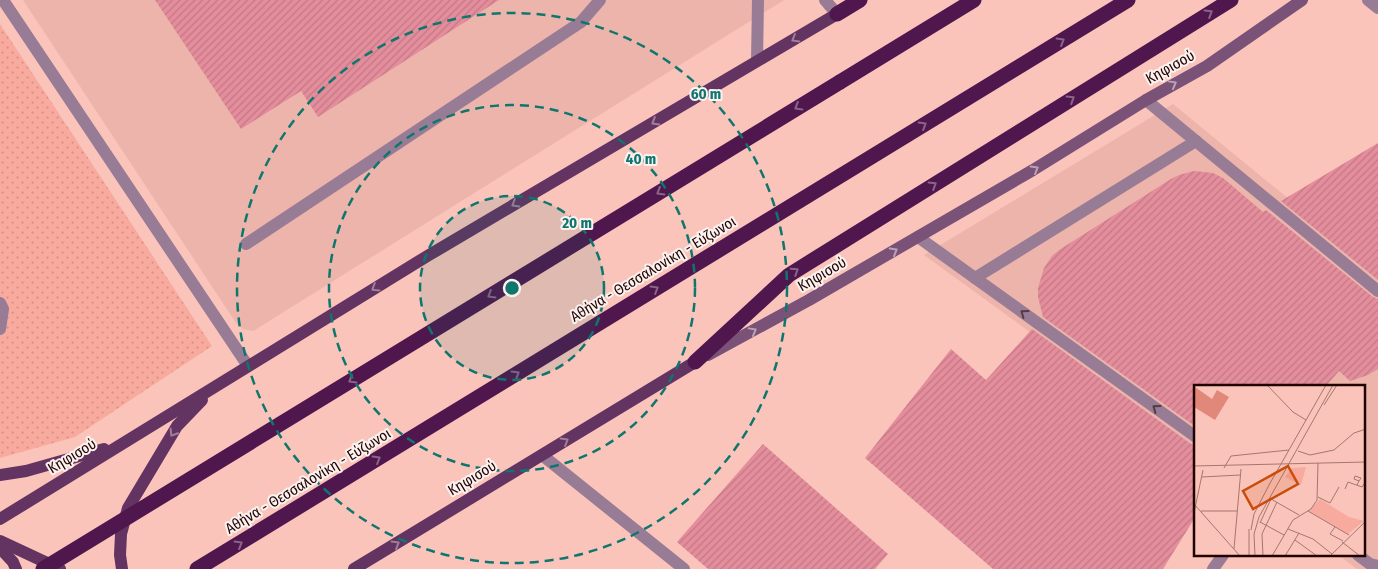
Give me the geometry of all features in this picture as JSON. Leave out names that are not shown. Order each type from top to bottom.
[{"type":"highway","points":[[837,14],[860,0]]},
{"type":"highway","points":[[43,569],[974,0]]},
{"type":"highway","name":"Αθήνα - Θεσσαλονίκη - Εύζωνοι","points":[[197,569],[1128,0]]},
{"type":"highway","points":[[694,362],[789,274],[1231,0]]},
{"type":"main road","name":"Κηφισού","points":[[0,519],[429,255],[837,14]]},
{"type":"main road","name":"Κηφισού","points":[[354,569],[694,362]]},
{"type":"main road","points":[[122,569],[120,555],[121,534],[128,508],[162,449],[177,426],[209,392],[248,366]]},
{"type":"main road","points":[[0,475],[26,472],[121,445]]},
{"type":"main road","points":[[0,541],[60,569]]},
{"type":"main road","points":[[0,548],[13,562],[16,569]]},
{"type":"street","points":[[3,0],[248,366]]},
{"type":"street","points":[[246,244],[582,22],[600,0]]},
{"type":"street","points":[[757,61],[758,0]]},
{"type":"street","points":[[825,0],[837,14]]},
{"type":"street","name":"Κηφισού","points":[[837,14],[852,0]]},
{"type":"street","name":"Κηφισού","points":[[694,362],[809,300],[1033,170],[1146,100],[1207,66],[1302,0]]},
{"type":"street","points":[[1368,0],[1378,8]]},
{"type":"street","points":[[1146,100],[1378,292]]},
{"type":"street","points":[[975,278],[1196,141]]},
{"type":"street","points":[[918,237],[1194,436]]},
{"type":"street","points":[[0,303],[3,309],[0,329]]},
{"type":"street","points":[[542,455],[684,569]]},
{"type":"street","points":[[1213,569],[1222,556]]},
{"type":"street","points":[[1359,556],[1370,564],[1378,566]]},
{"type":"shaded area","points":[[23,0],[784,0],[253,331],[243,329],[236,323]]},
{"type":"shaded area","points":[[0,24],[212,346],[75,437],[0,458]]},
{"type":"shaded area","points":[[1173,104],[1378,272],[1378,569],[1357,569],[1339,556],[1366,556],[1366,385],[1194,385],[1194,451],[924,255]]},
{"type":"building","points":[[155,0],[499,0],[318,117],[301,91],[241,129]]},
{"type":"building","points":[[1378,143],[1378,280],[1281,201]]},
{"type":"building","points":[[1194,171],[1213,173],[1223,178],[1263,212],[1266,210],[1373,297],[1378,299],[1378,369],[1368,375],[1350,381],[1339,371],[1327,385],[1194,385],[1194,426],[1043,317],[1038,297],[1038,288],[1044,268],[1052,256],[1179,175]]},
{"type":"building","points":[[1032,329],[1194,445],[1194,519],[1163,569],[993,569],[865,458],[951,349],[986,380]]},
{"type":"building","points":[[763,444],[888,554],[875,569],[708,569],[677,542]]}]
